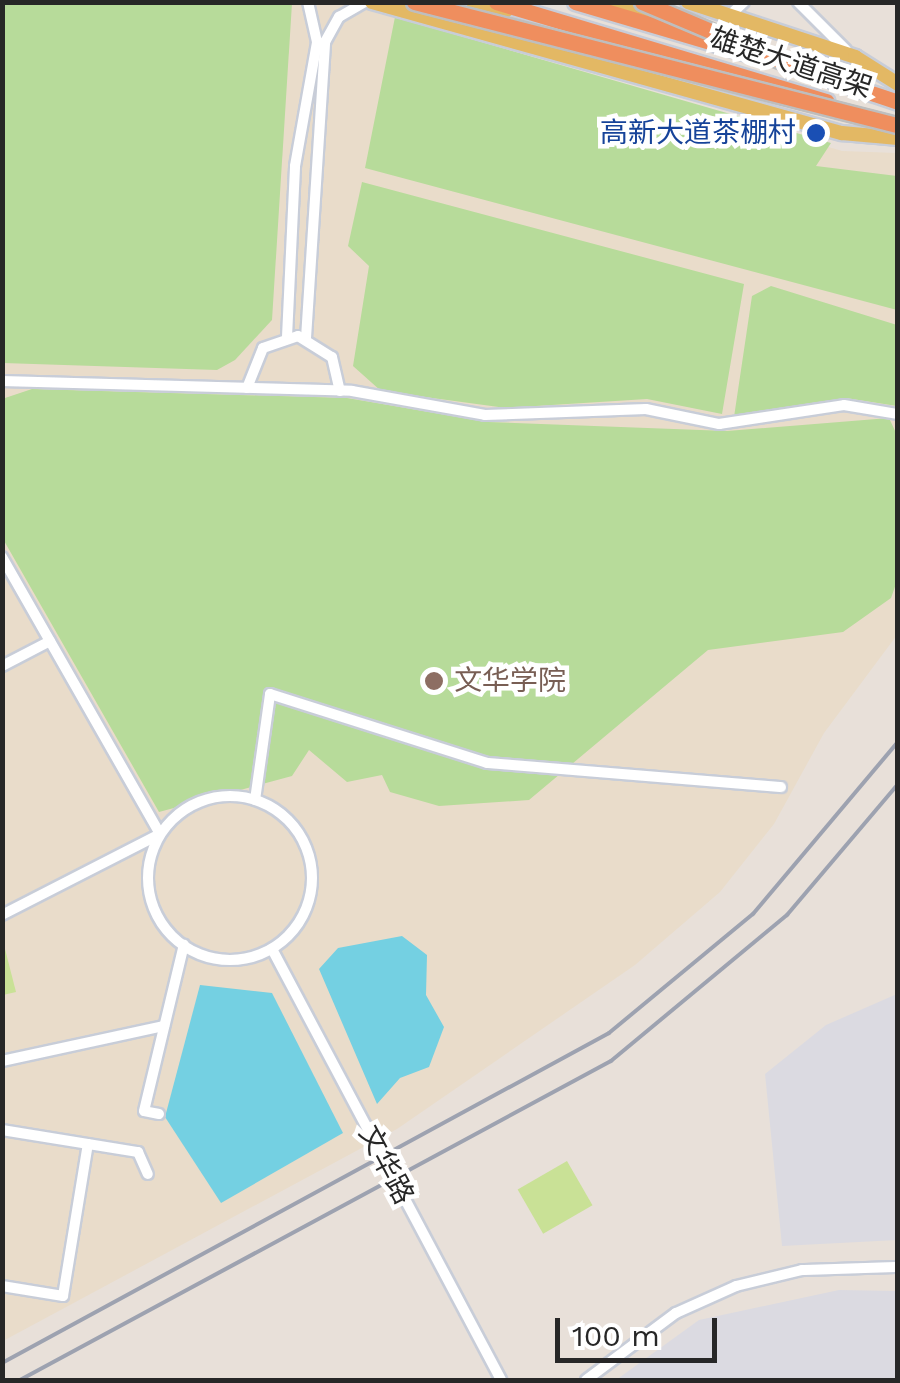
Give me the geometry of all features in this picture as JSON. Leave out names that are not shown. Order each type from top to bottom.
[{"type":"highway","points":[[414,2],[898,126]]},
{"type":"highway","name":"雄楚大道高架","points":[[496,2],[898,126]]},
{"type":"highway","name":"雄楚大道高架","points":[[574,2],[898,98]]},
{"type":"highway","points":[[642,2],[810,73]]},
{"type":"main road","points":[[369,2],[520,38],[842,133],[898,138]]},
{"type":"main road","points":[[451,2],[520,38]]},
{"type":"main road","points":[[472,2],[898,126]]},
{"type":"main road","points":[[604,2],[898,98]]},
{"type":"main road","points":[[688,2],[855,57],[898,84]]},
{"type":"street","points":[[288,337],[294,166],[317,42],[308,2]]},
{"type":"street","points":[[306,338],[326,42],[339,17],[369,2]]},
{"type":"street","points":[[730,15],[744,2]]},
{"type":"street","points":[[798,2],[855,57]]},
{"type":"street","points":[[247,388],[257,354],[288,337],[306,338],[332,357],[340,391]]},
{"type":"street","points":[[5,383],[340,391],[485,416],[646,409],[736,424],[844,406],[898,414]]},
{"type":"street","points":[[2,557],[160,834],[148,886],[155,913],[184,945],[219,959],[272,949],[300,920],[313,882],[298,831],[255,800],[202,800],[160,834],[2,915]]},
{"type":"street","points":[[2,666],[50,642]]},
{"type":"street","points":[[255,800],[270,694],[487,763],[780,787]]},
{"type":"street","points":[[160,1114],[144,1112],[184,945]]},
{"type":"street","name":"文华路","points":[[272,949],[501,1380]]},
{"type":"street","points":[[2,1061],[164,1026]]},
{"type":"street","points":[[2,1130],[138,1152],[148,1174]]},
{"type":"street","points":[[2,1286],[62,1296],[88,1144]]},
{"type":"street","points":[[586,1380],[676,1313],[736,1286],[802,1270],[898,1267]]},
{"type":"shaded area","name":"文华学院","points":[[3,3],[346,3],[842,151],[897,153],[897,635],[824,733],[774,824],[720,892],[635,965],[397,1129],[3,1341]]},
{"type":"shaded area","points":[[897,994],[897,1240],[782,1246],[765,1074],[826,1025]]},
{"type":"shaded area","points":[[839,1290],[897,1291],[897,1380],[616,1380],[699,1320]]},
{"type":"green space","points":[[3,2],[292,3],[272,320],[235,360],[217,370],[3,363]]},
{"type":"green space","points":[[395,17],[831,143],[816,166],[897,176],[897,310],[365,168]]},
{"type":"green space","points":[[362,182],[744,284],[722,414],[647,399],[506,408],[381,391],[353,366],[369,266],[348,246]]},
{"type":"green space","points":[[771,286],[897,325],[897,406],[846,398],[734,417],[752,296]]},
{"type":"green space","points":[[32,389],[347,398],[488,422],[727,431],[889,418],[897,435],[897,581],[891,598],[843,632],[708,650],[529,800],[439,806],[390,792],[382,775],[347,782],[309,750],[292,776],[159,812],[3,539],[2,399]]},
{"type":"green space","points":[[2,946],[16,992],[3,995]]},
{"type":"green space","points":[[567,1161],[592,1205],[543,1234],[518,1190]]},
{"type":"water","points":[[402,936],[427,955],[426,995],[444,1027],[429,1067],[400,1078],[377,1104],[319,969],[338,948]]},
{"type":"water","points":[[200,985],[272,993],[343,1133],[221,1203],[165,1117]]},
{"type":"railway","points":[[2,1363],[609,1033],[753,914],[898,742]]},
{"type":"railway","points":[[20,1380],[611,1061],[787,915],[898,784]]},
{"type":"place","name":"高新大道茶棚村","points":[[816,133]]},
{"type":"place","name":"文华学院","points":[[434,681]]}]
